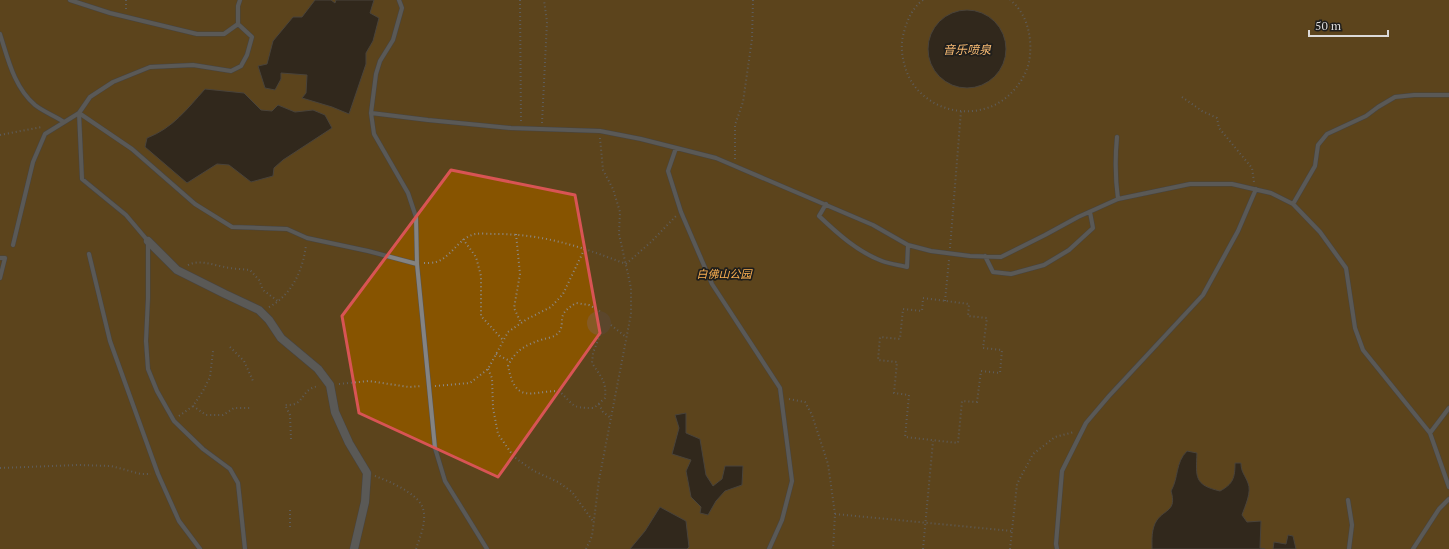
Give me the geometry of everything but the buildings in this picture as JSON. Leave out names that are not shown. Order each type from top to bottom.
[{"type":"street","points":[[148,241],[177,270],[260,310],[281,338],[318,369],[330,385],[334,412],[349,443],[367,473],[365,502],[354,549]]},
{"type":"lane","points":[[70,0],[110,13],[197,34],[224,34],[238,24]]},
{"type":"lane","points":[[13,245],[33,162],[45,134],[79,113],[90,97],[113,82],[150,67],[193,65],[230,71],[241,66],[247,56],[252,36],[238,24],[238,6],[240,0]]},
{"type":"lane","points":[[400,0],[402,8],[393,40],[380,61],[376,74],[371,113],[374,134],[408,193],[416,217],[417,264],[435,448],[445,481],[487,549]]},
{"type":"lane","points":[[0,34],[20,88],[35,105],[64,122]]},
{"type":"lane","points":[[1293,204],[1315,166],[1318,146],[1327,134],[1366,116],[1395,97],[1414,95],[1449,95]]},
{"type":"lane","points":[[79,113],[132,149],[195,204],[232,227],[287,229],[307,238],[368,251],[417,264]]},
{"type":"lane","points":[[79,113],[82,179],[126,215],[148,241],[146,341],[148,369],[157,391],[174,421],[203,449],[230,469],[238,483],[245,549]]},
{"type":"lane","points":[[371,113],[428,120],[521,128],[600,131],[676,148],[716,158],[873,225],[908,245],[931,252],[949,254],[1001,256],[1118,199],[1190,184],[1232,184],[1271,192],[1293,204],[1320,232],[1346,268],[1355,328],[1363,350],[1430,433],[1449,487]]},
{"type":"lane","points":[[1117,136],[1115,175],[1118,199]]},
{"type":"lane","points":[[676,148],[668,171],[681,212],[712,284],[780,388],[792,481],[782,520],[769,549]]},
{"type":"lane","points":[[1057,549],[1056,544],[1062,471],[1086,422],[1203,295],[1238,231],[1256,189]]},
{"type":"lane","points":[[826,204],[819,216],[856,247],[883,262],[907,267],[908,245]]},
{"type":"lane","points":[[985,256],[993,272],[1011,274],[1044,265],[1069,250],[1093,228],[1090,212]]},
{"type":"lane","points":[[89,254],[110,341],[158,474],[179,521],[200,549]]},
{"type":"lane","points":[[0,258],[5,258],[0,278]]},
{"type":"lane","points":[[1430,433],[1449,408]]},
{"type":"lane","points":[[1413,549],[1439,509],[1449,499]]},
{"type":"lane","points":[[1348,500],[1352,525],[1350,549]]},
{"type":"path","points":[[520,0],[521,128]]},
{"type":"path","points":[[542,129],[547,22],[544,0]]},
{"type":"path","points":[[735,166],[734,126],[743,102],[752,39],[753,0]]},
{"type":"path","points":[[923,0],[918,4],[906,22],[901,43],[903,64],[912,84],[927,99],[946,109],[967,112],[988,108],[1007,98],[1021,82],[1030,62],[1031,41],[1026,21],[1014,3],[1010,0]]},
{"type":"path","points":[[1182,97],[1202,111],[1217,118],[1219,128],[1252,168],[1256,189]]},
{"type":"path","points":[[945,301],[961,111]]},
{"type":"path","points":[[0,135],[44,126]]},
{"type":"path","points":[[586,549],[592,536],[599,480],[631,314],[631,288],[619,234],[620,212],[613,189],[603,170],[600,131]]},
{"type":"path","points":[[626,264],[681,212]]},
{"type":"path","points":[[417,264],[436,262],[449,254],[463,239],[475,234],[516,234],[552,240],[585,248],[626,264]]},
{"type":"path","points":[[516,234],[520,274],[514,308],[521,323]]},
{"type":"path","points":[[260,310],[279,302],[292,287],[301,270],[307,238]]},
{"type":"path","points":[[463,239],[476,257],[482,276],[481,316],[503,340]]},
{"type":"path","points":[[291,439],[290,415],[285,405],[296,403],[313,387],[369,381],[409,387],[470,383],[488,369],[508,332],[521,323],[551,307],[563,294],[585,248]]},
{"type":"path","points":[[177,270],[194,262],[206,262],[225,268],[250,270],[260,280],[263,290],[279,302]]},
{"type":"path","points":[[923,298],[945,301],[969,304],[968,316],[987,318],[983,348],[1002,350],[1000,373],[981,371],[977,402],[962,401],[958,443],[905,437],[909,395],[894,393],[897,362],[878,360],[880,337],[900,339],[903,309],[922,311],[923,298]]},
{"type":"path","points":[[600,312],[589,305],[576,303],[568,308],[563,314],[562,326],[558,333],[549,338],[530,343],[520,349],[508,366],[510,377],[514,386],[526,394],[559,391],[572,405],[580,408],[594,408],[605,398],[606,389],[604,380],[592,363],[593,353],[600,335]]},
{"type":"path","points":[[611,325],[626,337]]},
{"type":"path","points":[[230,347],[244,361],[253,382]]},
{"type":"path","points":[[174,421],[193,406],[203,392],[210,377],[213,351]]},
{"type":"path","points":[[496,354],[510,362]]},
{"type":"path","points":[[488,369],[492,378],[493,408],[498,434],[514,457],[534,471],[558,482],[572,492],[594,522]]},
{"type":"path","points":[[782,397],[805,402],[812,415],[828,464],[835,514],[833,549]]},
{"type":"path","points":[[599,404],[603,412],[611,418]]},
{"type":"path","points":[[193,406],[206,415],[223,415],[234,408],[250,408]]},
{"type":"path","points":[[1010,549],[1017,484],[1033,454],[1055,437],[1083,429]]},
{"type":"path","points":[[923,549],[933,441]]},
{"type":"path","points":[[0,468],[111,466],[141,474],[158,474]]},
{"type":"path","points":[[367,473],[391,482],[412,495],[422,506],[424,522],[416,549]]},
{"type":"path","points":[[290,510],[290,527]]},
{"type":"path","points":[[835,514],[1012,531]]},
{"type":"highlighted area","points":[[451,170],[575,195],[600,333],[498,477],[359,413],[342,316]]},
{"type":"green space","name":"白佛山公园","points":[[0,0],[1449,0],[1449,549],[0,549]]},
{"type":"water","points":[[315,0],[331,0],[335,3],[336,0],[374,0],[370,13],[379,18],[373,41],[366,53],[366,64],[349,114],[302,98],[306,93],[307,75],[281,73],[281,79],[275,90],[265,88],[258,66],[267,64],[273,41],[293,17],[302,17]]},
{"type":"water","name":"音乐喷泉","points":[[959,10],[975,10],[989,16],[1000,27],[1006,41],[1006,57],[1000,71],[989,82],[975,88],[959,88],[945,82],[934,71],[928,57],[928,41],[934,27],[945,16]]},
{"type":"water","points":[[205,89],[244,93],[261,110],[272,111],[278,105],[295,112],[313,110],[325,115],[332,128],[283,160],[274,168],[273,176],[251,182],[229,165],[217,164],[187,183],[145,147],[147,138],[156,134],[172,123],[186,111]]},
{"type":"water","points":[[686,413],[686,433],[700,439],[706,475],[713,486],[722,479],[725,466],[743,466],[742,485],[725,491],[716,501],[708,515],[700,513],[701,507],[691,497],[686,471],[691,460],[672,454],[679,428],[675,415]]},
{"type":"water","points":[[1187,451],[1197,453],[1197,474],[1201,483],[1212,489],[1220,491],[1228,486],[1234,477],[1235,463],[1241,463],[1242,471],[1249,487],[1248,499],[1242,515],[1247,522],[1261,521],[1260,548],[1265,549],[1152,549],[1152,534],[1154,527],[1160,516],[1171,506],[1171,491],[1181,460]]},
{"type":"water","points":[[660,507],[686,521],[689,547],[687,549],[630,549],[645,531]]},
{"type":"water","points":[[1288,535],[1293,536],[1296,549],[1273,549],[1274,542],[1286,544]]}]
